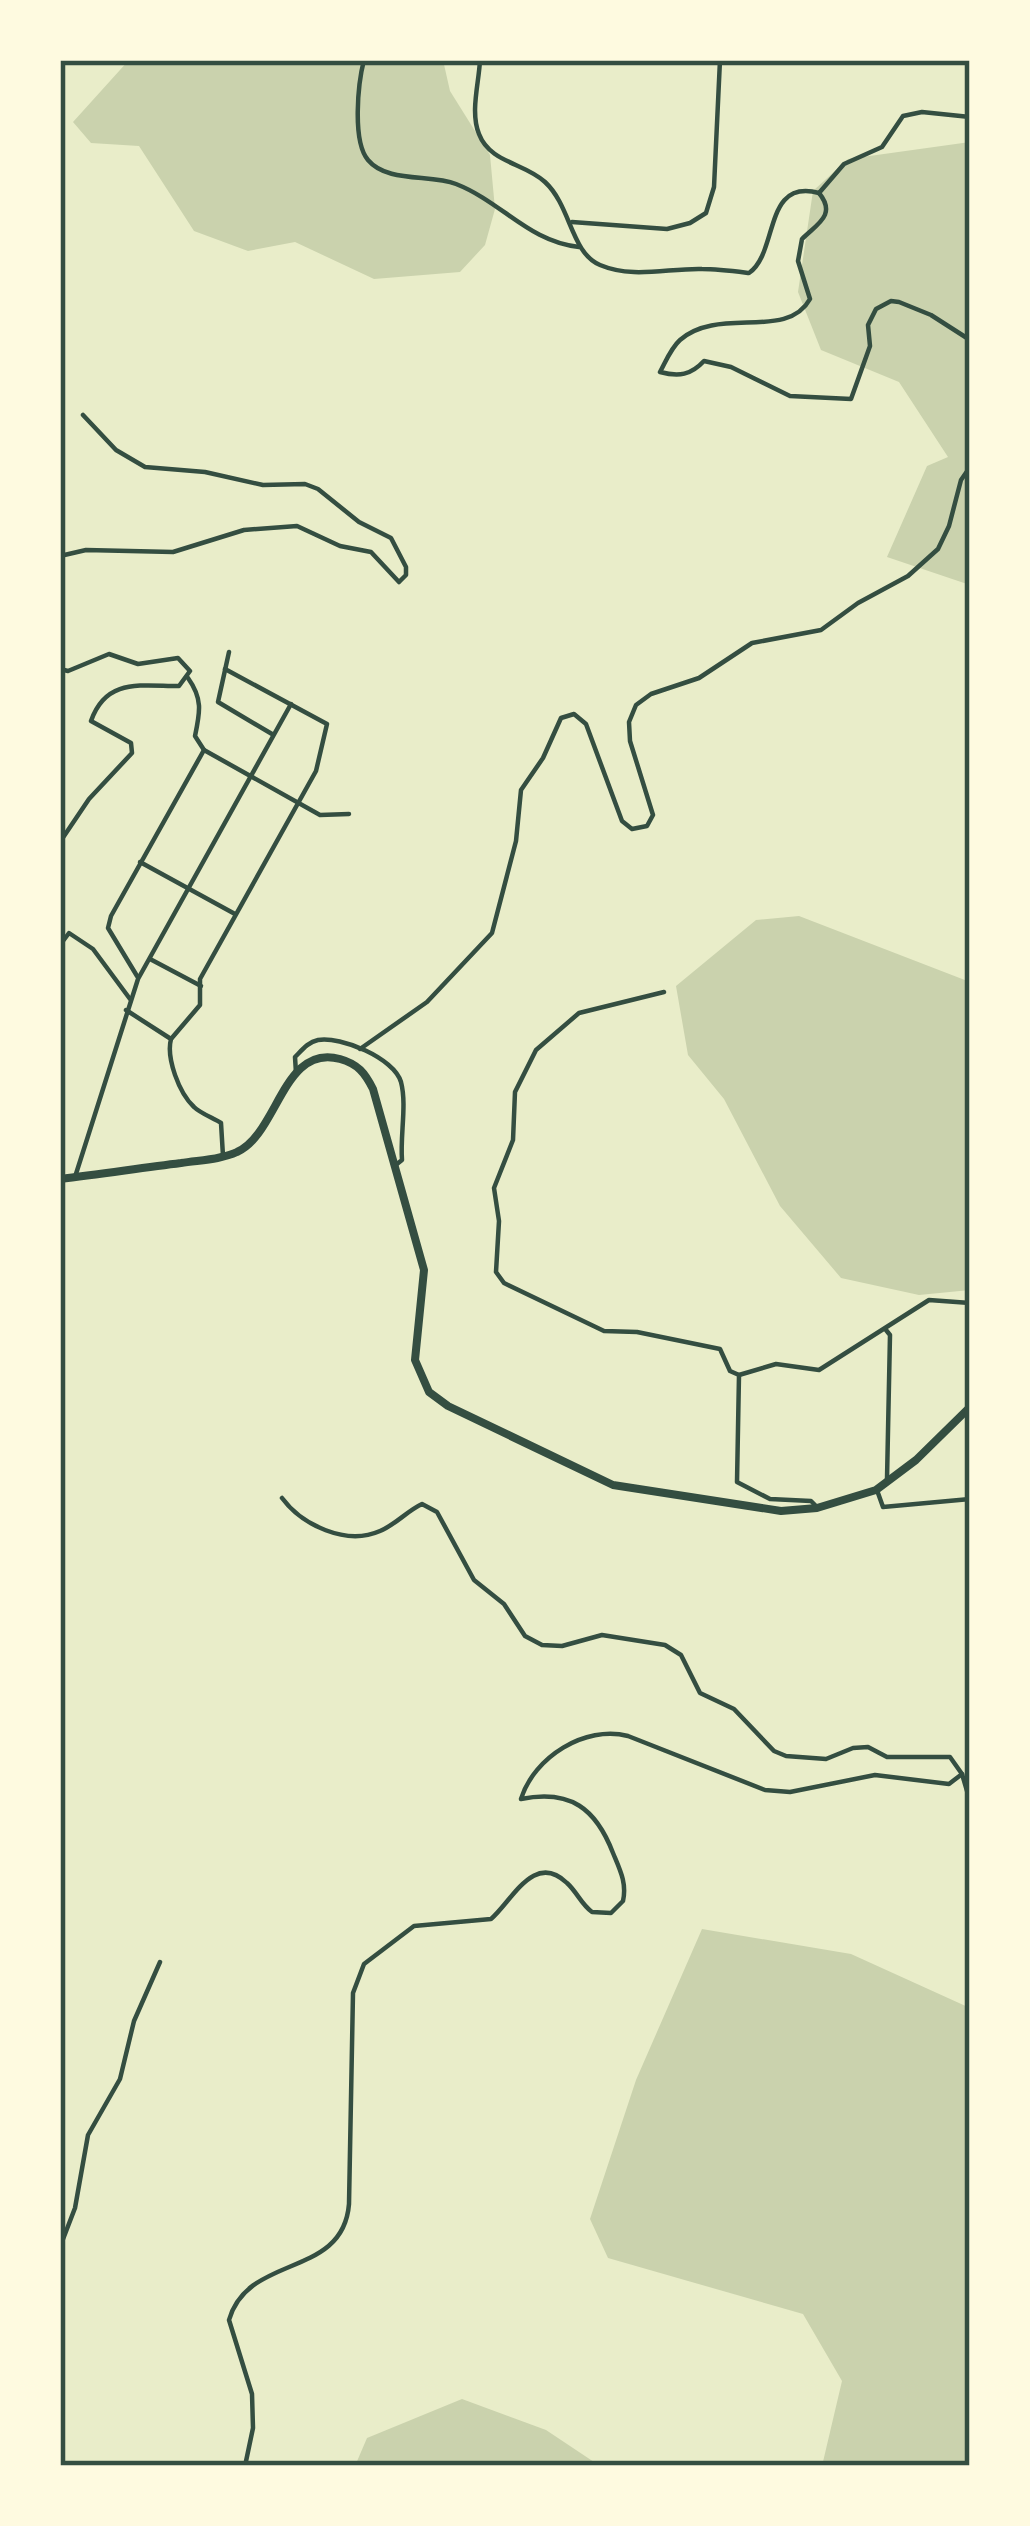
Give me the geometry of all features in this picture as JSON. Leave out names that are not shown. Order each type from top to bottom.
[{"type":"highway","points":[[60,1179],[223,1157],[254,1141],[296,1073],[311,1061],[330,1056],[352,1063],[365,1074],[396,1165],[424,1270],[415,1360],[429,1392],[448,1406],[614,1485],[753,1509],[817,1508],[876,1490],[970,1407]]},
{"type":"street","points":[[364,60],[358,93],[360,146],[372,165],[456,184],[499,207],[538,238],[579,247]]},
{"type":"street","points":[[480,60],[475,120],[483,142],[501,159],[548,184],[572,222],[579,247],[593,262],[618,271],[706,268],[749,273],[758,266],[778,207],[786,197],[808,190],[819,193],[827,206],[825,220],[802,239],[798,261],[810,298],[806,306],[782,320],[728,321],[696,329],[675,345],[660,372],[677,377],[695,371],[704,361],[731,367],[790,396],[851,399],[870,346],[868,325],[876,309],[899,302],[931,315],[970,340]]},
{"type":"street","points":[[572,222],[667,229],[706,213],[714,188],[720,60]]},
{"type":"street","points":[[819,193],[844,164],[882,147],[903,116],[922,112],[970,117]]},
{"type":"street","points":[[60,556],[116,549],[173,552],[244,530],[297,526],[340,546],[371,552],[399,582],[406,575],[391,538],[359,522],[318,489],[145,467],[116,450],[83,415]]},
{"type":"street","points":[[359,1049],[427,1003],[492,933],[516,841],[521,790],[543,758],[561,718],[574,714],[586,724],[622,821],[632,829],[647,826],[653,815],[628,730],[636,705],[651,694],[699,678],[752,644],[821,630],[858,602],[908,576],[931,559],[944,539],[957,490],[970,467]]},
{"type":"street","points":[[229,652],[218,702],[272,734]]},
{"type":"street","points":[[60,669],[68,671],[110,654],[138,664],[170,657],[186,663],[203,714],[195,736],[204,750],[328,818],[349,814]]},
{"type":"street","points":[[223,1157],[220,1123],[194,1107],[172,1068],[170,1039],[200,1005],[200,980],[316,771],[327,724],[225,669]]},
{"type":"street","points":[[60,842],[89,799],[132,754],[131,743],[91,722],[97,705],[106,694],[122,688],[179,686],[188,678]]},
{"type":"street","points":[[75,1177],[138,979],[291,704]]},
{"type":"street","points":[[138,979],[108,928],[204,750]]},
{"type":"street","points":[[140,862],[236,915]]},
{"type":"street","points":[[60,945],[69,933],[83,939],[130,999]]},
{"type":"street","points":[[150,959],[201,986]]},
{"type":"street","points":[[664,992],[579,1013],[536,1050],[515,1091],[513,1140],[494,1188],[499,1221],[496,1272],[504,1283],[604,1331],[637,1332],[720,1349],[730,1371],[739,1376],[776,1364],[819,1370],[929,1300],[970,1304]]},
{"type":"street","points":[[126,1010],[170,1039]]},
{"type":"street","points":[[296,1073],[295,1057],[311,1042],[324,1040],[359,1049],[387,1064],[400,1076],[402,1160],[396,1165]]},
{"type":"street","points":[[886,1330],[890,1336],[887,1483]]},
{"type":"street","points":[[739,1376],[737,1482],[770,1499],[811,1501],[817,1508]]},
{"type":"street","points":[[876,1490],[884,1507],[970,1498]]},
{"type":"street","points":[[282,1498],[292,1512],[311,1524],[336,1534],[360,1536],[380,1532],[422,1504],[429,1507],[445,1525],[474,1580],[504,1604],[525,1636],[542,1645],[562,1646],[602,1635],[665,1645],[681,1655],[700,1693],[734,1709],[786,1756],[826,1759],[853,1748],[868,1748],[887,1757],[950,1757],[962,1774],[970,1801]]},
{"type":"street","points":[[245,2466],[253,2428],[252,2394],[229,2332],[230,2313],[253,2284],[323,2251],[344,2230],[349,2204],[352,1993],[364,1964],[414,1926],[491,1918],[517,1887],[542,1873],[561,1877],[592,1912],[611,1913],[623,1901],[624,1881],[599,1820],[573,1803],[521,1799],[527,1778],[584,1736],[605,1731],[765,1790],[790,1792],[875,1775],[949,1784],[962,1774]]},
{"type":"street","points":[[970,1815],[970,1829]]},
{"type":"street","points":[[60,2247],[75,2208],[88,2134],[120,2078],[134,2021],[160,1962]]},
{"type":"green space","points":[[129,60],[443,60],[450,91],[490,155],[495,209],[485,245],[460,272],[374,279],[295,242],[248,251],[194,231],[139,146],[91,143],[73,122]]},
{"type":"green space","points":[[970,142],[970,585],[887,557],[927,466],[948,457],[899,382],[821,350],[798,292],[813,191],[848,159]]},
{"type":"green space","points":[[799,916],[970,982],[970,1290],[919,1295],[841,1278],[780,1206],[724,1099],[688,1055],[676,986],[756,920]]},
{"type":"green space","points":[[702,1929],[851,1954],[970,2008],[970,2466],[822,2466],[842,2381],[803,2314],[608,2258],[590,2219],[636,2080]]},
{"type":"green space","points":[[462,2399],[546,2430],[600,2466],[355,2466],[367,2438]]}]
